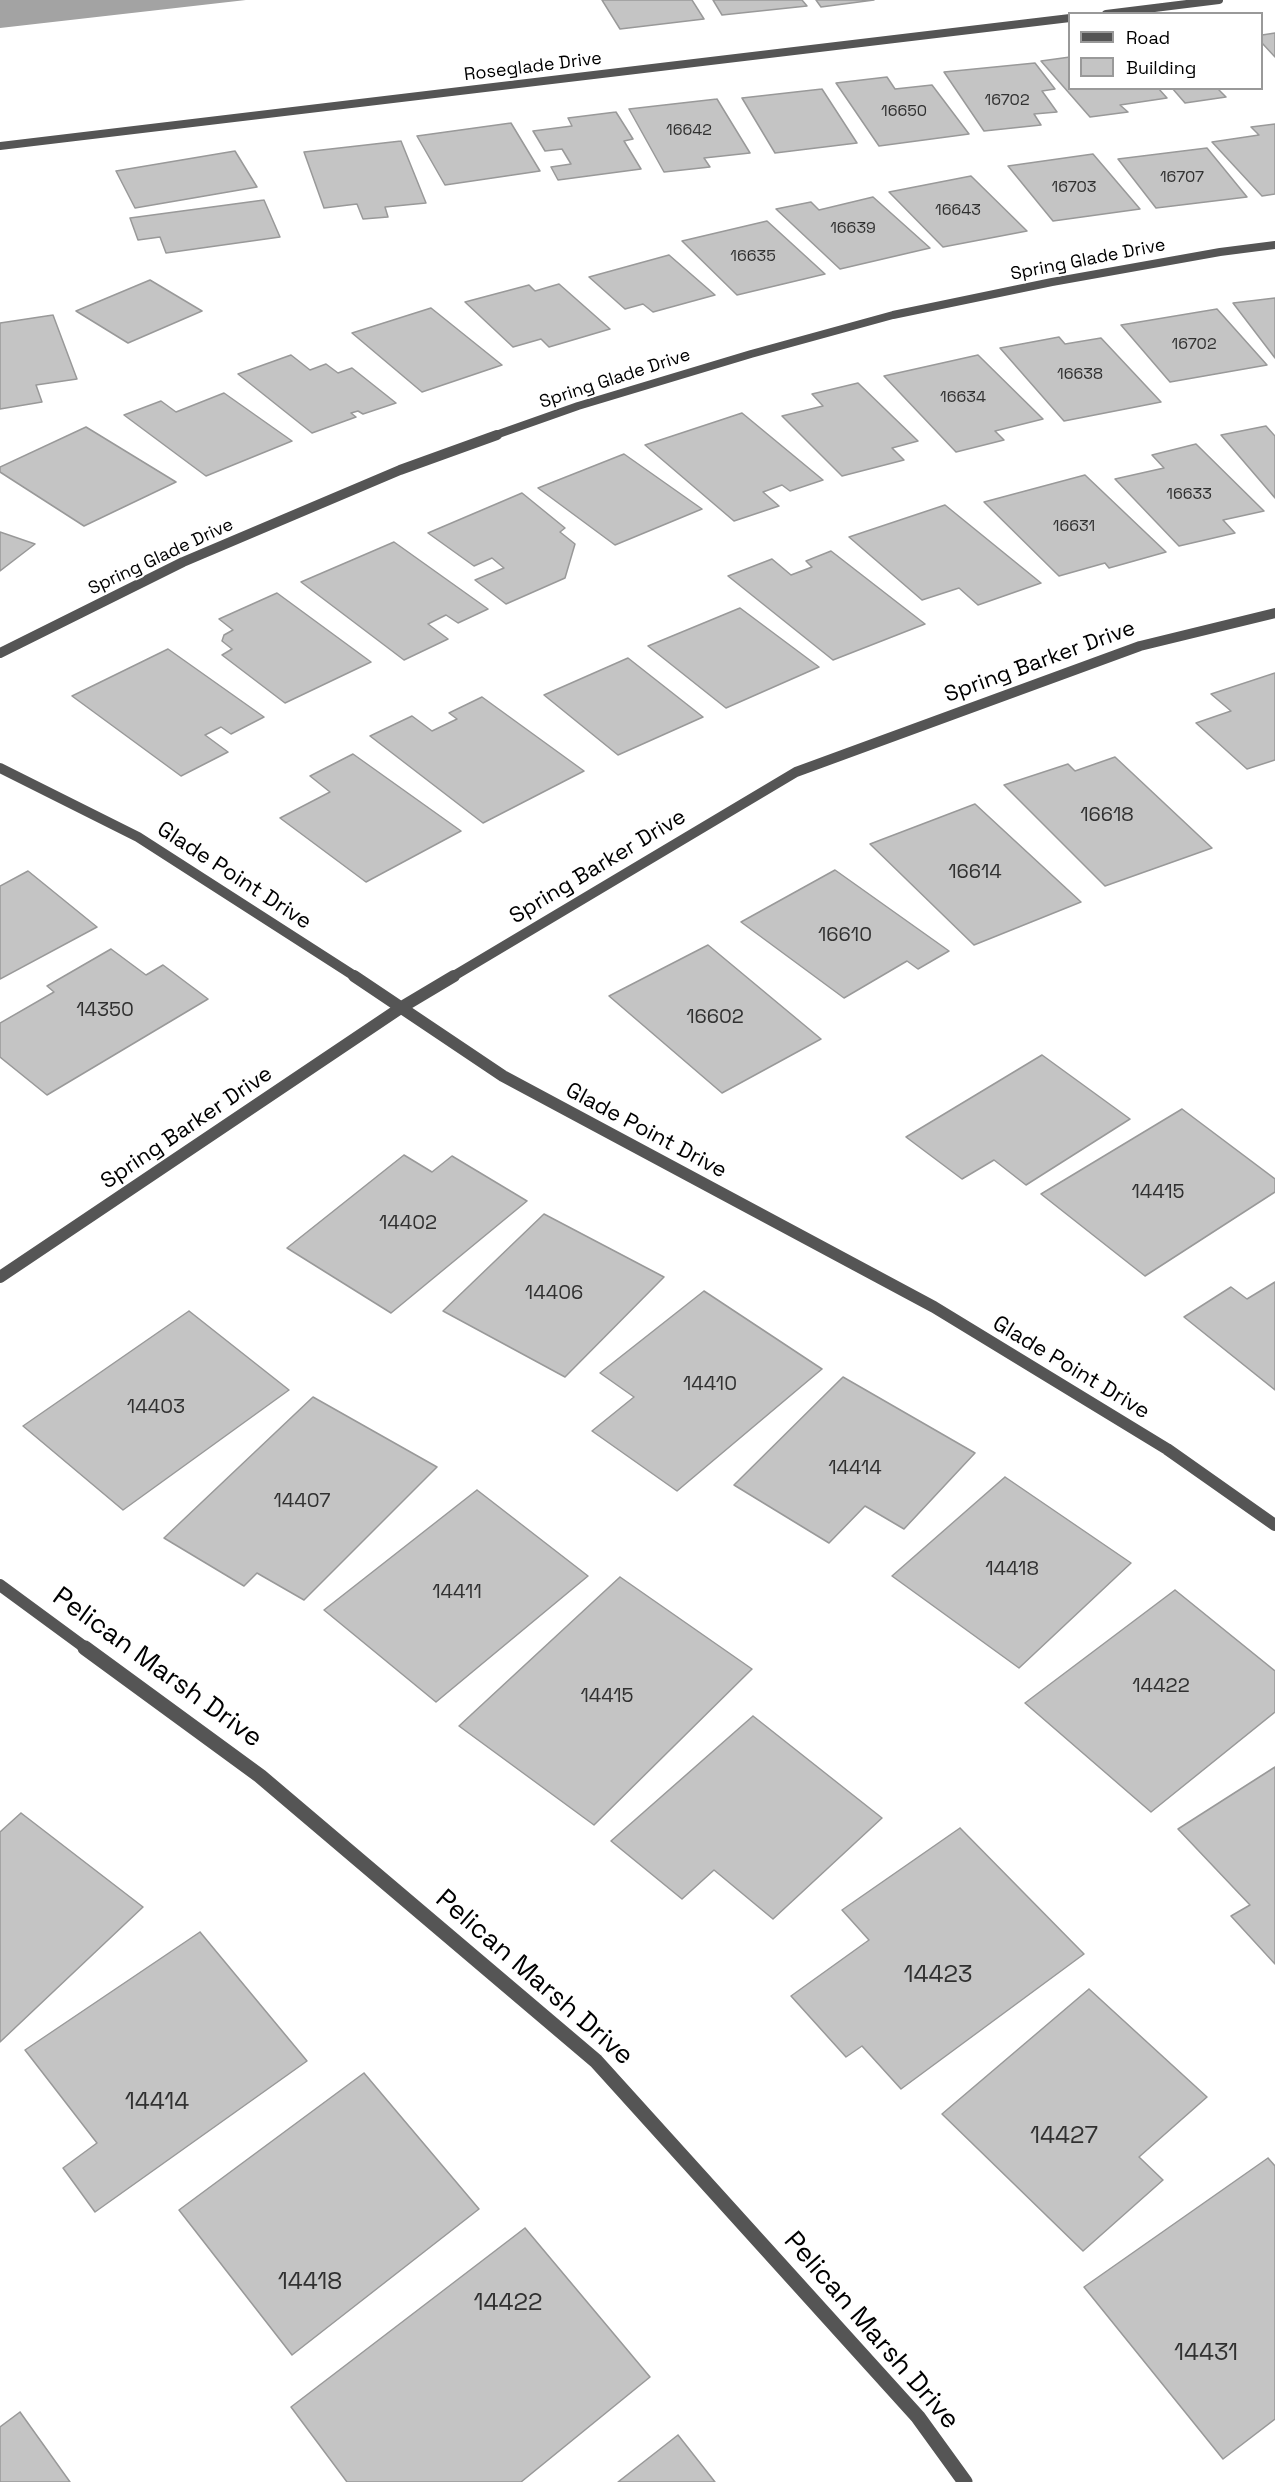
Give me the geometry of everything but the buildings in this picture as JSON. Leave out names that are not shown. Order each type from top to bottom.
[{"type":"street","points":[[1122,12],[1220,0]]},
{"type":"street","name":"Roseglade Drive","points":[[0,146],[1068,18]]},
{"type":"street","name":"Spring Glade Drive","points":[[0,653],[194,558],[400,470],[578,406],[751,354],[893,315],[1052,282],[1220,252],[1275,245]]},
{"type":"street","name":"Spring Barker Drive","points":[[0,1277],[402,1007],[796,772],[1140,646],[1275,613]]},
{"type":"street","name":"Glade Point Drive","points":[[0,768],[138,837],[402,1007],[503,1077],[934,1307],[1167,1449],[1275,1525]]},
{"type":"street","name":"Pelican Marsh Drive","points":[[0,1585],[260,1776],[596,2061],[918,2417],[965,2482]]},
{"type":"shaded area","points":[[0,0],[246,0],[0,28]]}]
